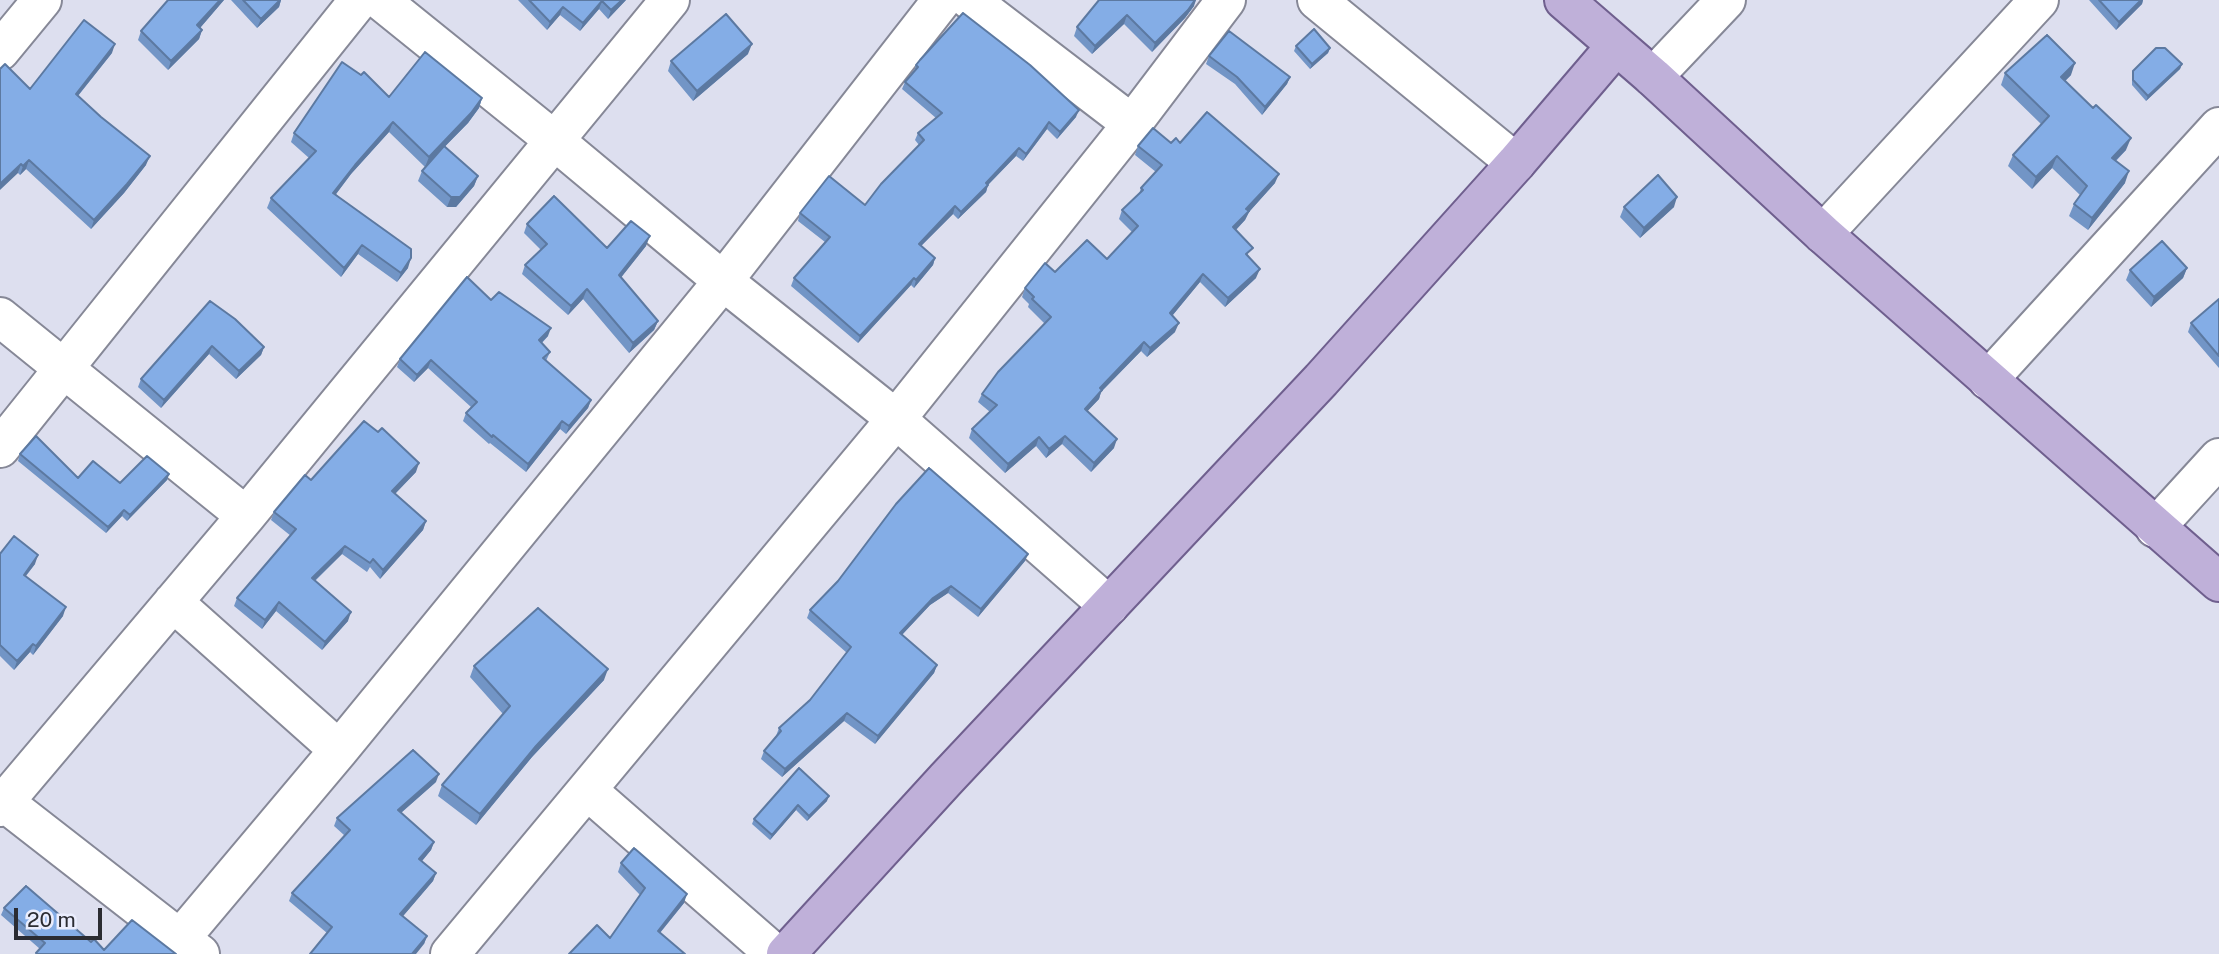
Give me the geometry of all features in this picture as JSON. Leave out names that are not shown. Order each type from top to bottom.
[{"type":"main road","points":[[1564,0],[1653,77],[1823,234],[2219,582]]},
{"type":"main road","points":[[786,954],[1321,380],[1516,163],[1616,46]]},
{"type":"street","points":[[0,51],[42,0]]},
{"type":"street","points":[[0,448],[359,0]]},
{"type":"street","points":[[380,0],[895,419],[1109,606]]},
{"type":"street","points":[[670,0],[246,516],[2,804],[190,946],[339,750],[723,281],[942,0]]},
{"type":"street","points":[[970,0],[1132,124]]},
{"type":"street","points":[[450,954],[895,419],[1132,124],[1226,0]]},
{"type":"street","points":[[1317,0],[1516,163]]},
{"type":"street","points":[[1653,77],[1727,0]]},
{"type":"street","points":[[1823,234],[2039,0]]},
{"type":"street","points":[[1988,380],[2219,127]]},
{"type":"street","points":[[0,317],[246,516]]},
{"type":"street","points":[[2155,528],[2219,458]]},
{"type":"street","points":[[173,603],[339,750]]},
{"type":"street","points":[[587,790],[775,954]]},
{"type":"building","points":[[168,0],[220,0],[197,25],[202,30],[171,61],[141,31]]},
{"type":"building","points":[[243,0],[280,0],[261,19]]},
{"type":"building","points":[[529,0],[622,0],[611,10],[602,1],[583,23],[563,7],[550,22]]},
{"type":"building","points":[[1099,0],[1195,0],[1155,43],[1127,15],[1095,46],[1077,27]]},
{"type":"building","points":[[2099,0],[2141,0],[2119,22]]},
{"type":"building","points":[[963,13],[1030,65],[1079,110],[1060,132],[1049,122],[1026,154],[1019,148],[961,212],[955,206],[919,244],[935,258],[860,336],[794,278],[830,237],[800,213],[829,176],[865,205],[881,184],[924,140],[918,133],[942,113],[905,82],[918,67],[916,65],[920,60]]},
{"type":"building","points":[[726,14],[752,44],[697,91],[671,61]]},
{"type":"building","points":[[84,20],[115,44],[76,94],[150,156],[94,220],[29,160],[0,184],[0,69],[5,64],[30,89]]},
{"type":"building","points":[[1314,29],[1330,48],[1312,64],[1296,46]]},
{"type":"building","points":[[1229,31],[1290,77],[1265,107],[1237,77],[1209,56]]},
{"type":"building","points":[[2047,35],[2075,63],[2061,77],[2093,108],[2096,105],[2131,138],[2112,158],[2129,171],[2092,218],[2074,204],[2087,186],[2057,156],[2036,177],[2013,155],[2049,116],[2005,73]]},
{"type":"building","points":[[2156,48],[2165,48],[2182,64],[2148,96],[2133,80],[2133,71]]},
{"type":"building","points":[[425,52],[482,98],[429,157],[393,122],[355,165],[333,193],[411,249],[411,258],[401,273],[362,245],[344,268],[271,198],[316,151],[294,133],[342,62],[361,75],[364,72],[389,97]]},
{"type":"building","points":[[1207,112],[1279,174],[1233,227],[1253,248],[1246,254],[1260,269],[1228,298],[1203,274],[1170,313],[1179,323],[1150,348],[1144,342],[1100,388],[1102,390],[1085,409],[1117,439],[1094,463],[1065,436],[1049,449],[1039,437],[1008,464],[972,429],[997,405],[982,394],[998,372],[1051,317],[1032,299],[1034,297],[1025,288],[1045,263],[1055,272],[1087,240],[1107,259],[1138,226],[1122,210],[1143,190],[1141,188],[1162,165],[1138,146],[1153,128],[1171,143],[1176,138],[1180,143]]},
{"type":"building","points":[[444,146],[478,176],[460,197],[451,197],[422,171]]},
{"type":"building","points":[[1658,175],[1677,197],[1644,228],[1624,207]]},
{"type":"building","points":[[554,196],[607,248],[631,221],[650,236],[619,275],[658,321],[633,343],[587,289],[571,306],[525,265],[547,244],[527,224]]},
{"type":"building","points":[[2162,241],[2187,268],[2154,297],[2130,270]]},
{"type":"building","points":[[467,277],[491,300],[499,292],[551,328],[539,340],[550,352],[543,358],[591,400],[569,426],[562,421],[528,464],[466,413],[477,402],[431,360],[417,375],[400,359]]},
{"type":"building","points":[[2219,299],[2219,356],[2191,323]]},
{"type":"building","points":[[210,301],[235,319],[264,347],[239,371],[212,346],[164,400],[141,379]]},
{"type":"building","points":[[364,421],[378,432],[382,428],[419,463],[392,491],[426,521],[383,570],[373,559],[370,563],[345,546],[312,578],[351,612],[325,642],[279,602],[265,620],[237,598],[296,529],[274,512],[305,475],[311,480]]},
{"type":"building","points":[[36,436],[78,478],[93,461],[120,483],[147,456],[169,474],[130,515],[124,510],[108,527],[20,454]]},
{"type":"building","points":[[929,468],[1028,554],[981,609],[951,586],[933,598],[900,633],[937,665],[878,736],[847,713],[785,769],[764,751],[781,731],[779,728],[810,700],[851,647],[810,610],[838,581],[896,504]]},
{"type":"building","points":[[14,536],[38,555],[24,575],[66,607],[36,646],[33,644],[17,661],[0,645],[0,554]]},
{"type":"building","points":[[538,608],[608,669],[536,746],[480,814],[442,785],[510,706],[474,666]]},
{"type":"building","points":[[413,750],[439,774],[398,810],[434,842],[419,859],[436,873],[400,914],[427,936],[412,954],[310,954],[332,927],[292,893],[350,830],[337,818]]},
{"type":"building","points":[[799,768],[829,796],[809,816],[798,805],[772,835],[754,819]]},
{"type":"building","points":[[634,848],[687,894],[658,931],[685,954],[569,954],[597,925],[610,938],[645,888],[621,863]]},
{"type":"building","points":[[26,886],[91,942],[94,939],[104,950],[132,920],[176,954],[37,954],[45,943],[4,908]]}]
